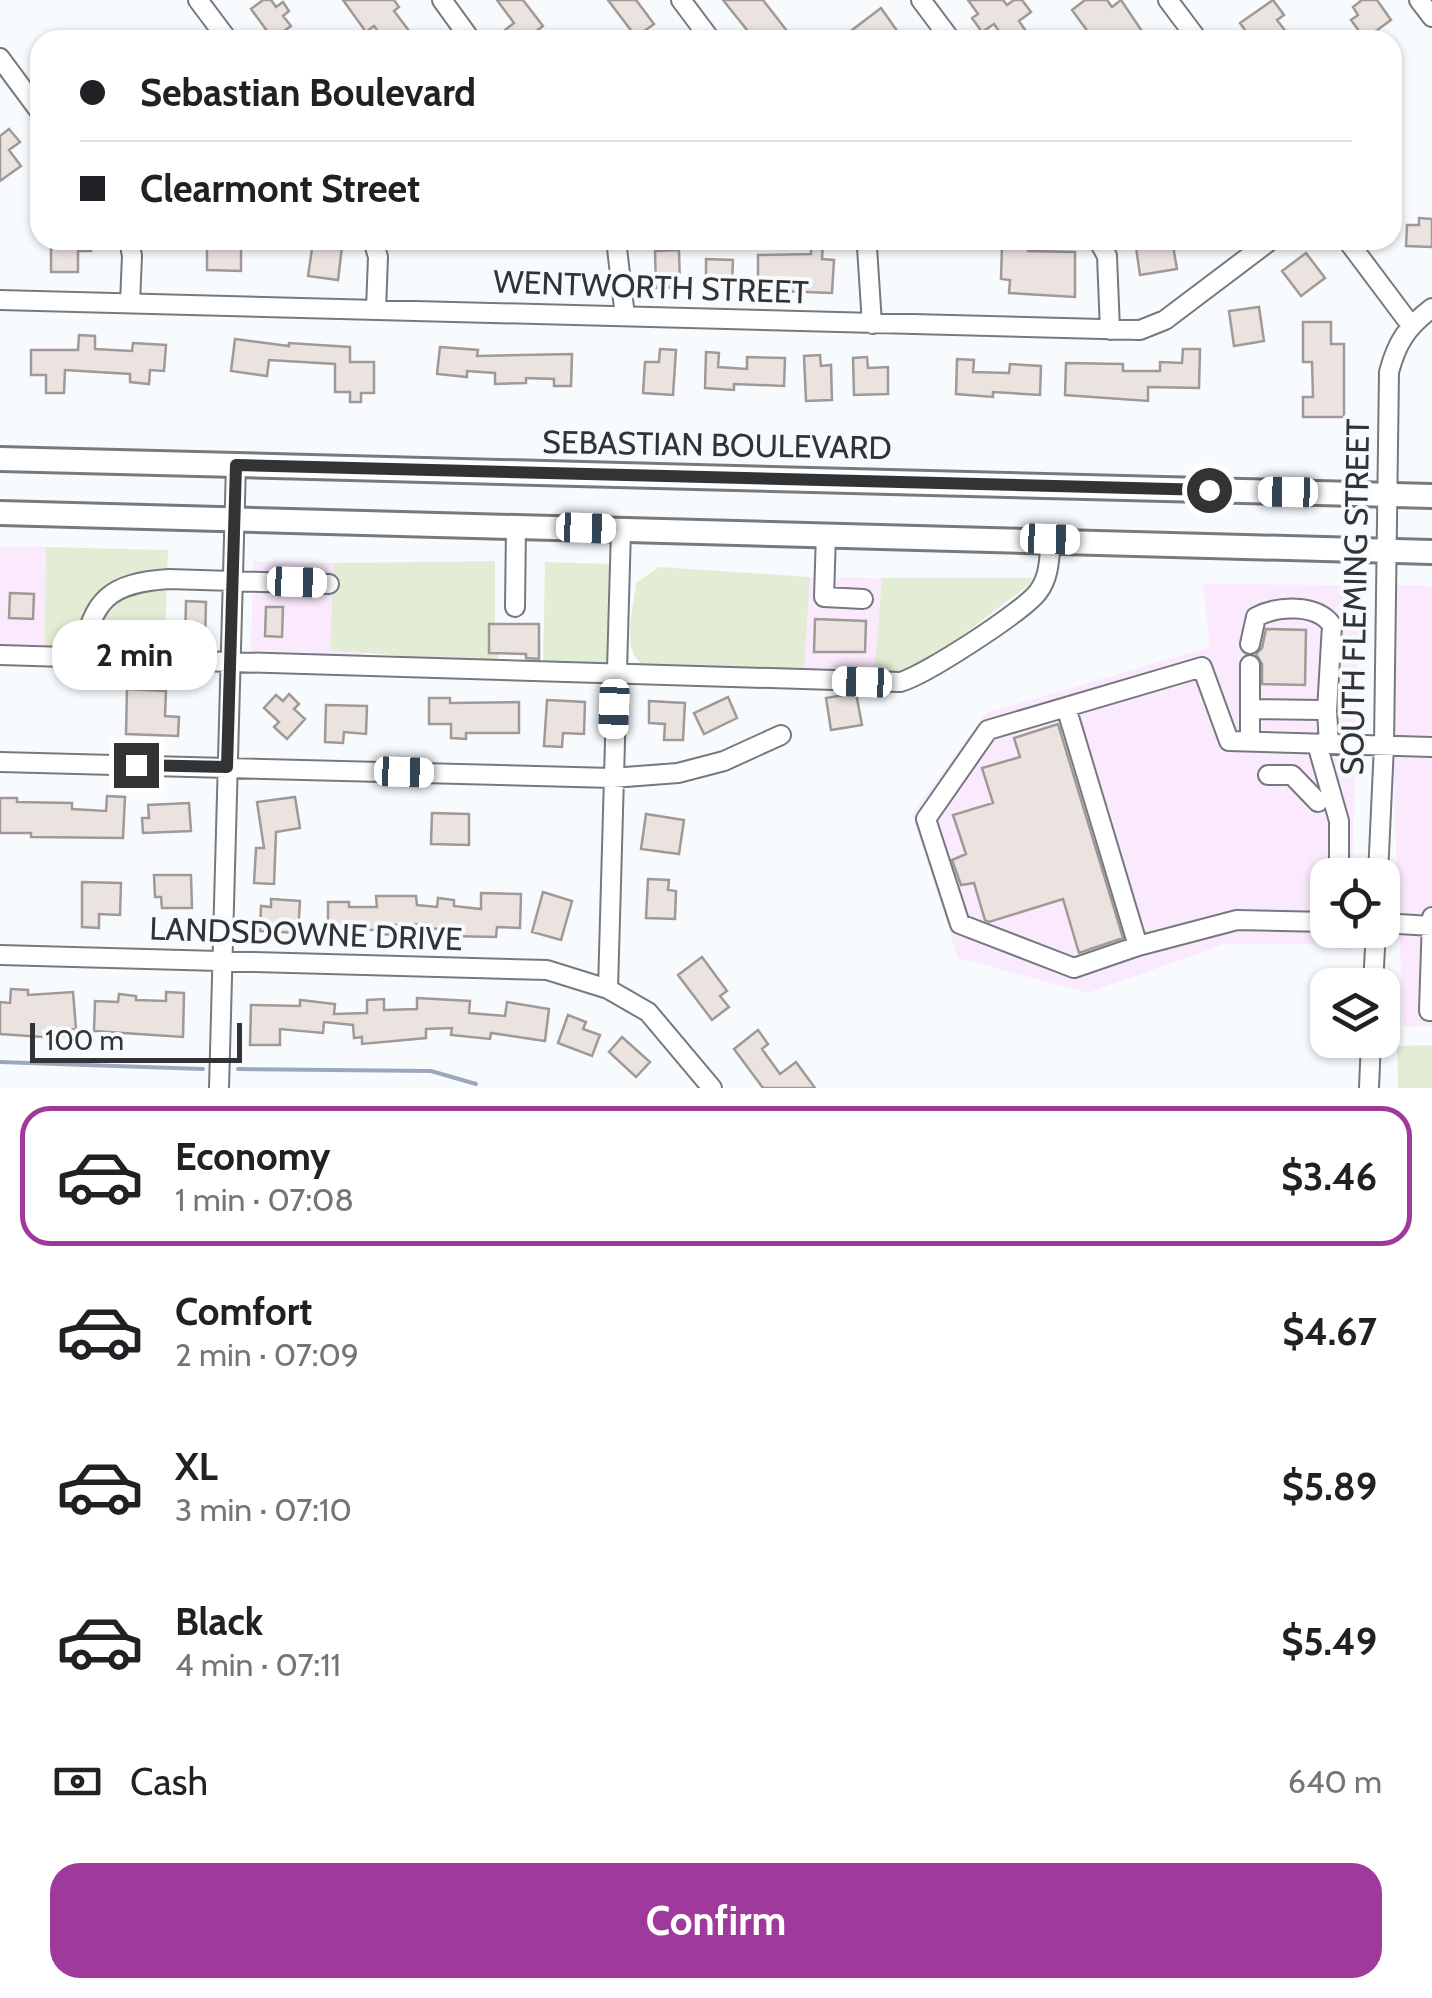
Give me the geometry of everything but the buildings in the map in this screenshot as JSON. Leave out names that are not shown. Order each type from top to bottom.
[{"type":"main road","name":"SEBASTIAN BOULEVARD","points":[[0,459],[1432,496]]},
{"type":"main road","points":[[0,513],[1432,552]]},
{"type":"street","points":[[198,0],[220,30]]},
{"type":"street","points":[[442,0],[464,30]]},
{"type":"street","points":[[681,0],[704,30]]},
{"type":"street","points":[[921,0],[944,30]]},
{"type":"street","points":[[1168,0],[1190,30]]},
{"type":"street","points":[[1420,0],[1432,17]]},
{"type":"street","points":[[0,58],[30,98]]},
{"type":"street","points":[[130,250],[130,304]]},
{"type":"street","points":[[376,250],[376,310]]},
{"type":"street","points":[[617,250],[625,316]]},
{"type":"street","points":[[867,250],[872,324]]},
{"type":"street","points":[[1103,250],[1110,330]]},
{"type":"street","name":"WENTWORTH STREET","points":[[0,300],[1140,330],[1166,320],[1259,250]]},
{"type":"street","points":[[1354,250],[1410,324],[1432,308]]},
{"type":"street","name":"SOUTH FLEMING STREET","points":[[1379,858],[1389,372],[1398,342],[1410,324]]},
{"type":"street","points":[[219,1088],[236,465]]},
{"type":"street","points":[[516,526],[516,607]]},
{"type":"street","points":[[608,989],[621,529]]},
{"type":"street","points":[[826,534],[824,597],[863,599]]},
{"type":"street","points":[[0,655],[900,682],[914,678],[1037,594],[1048,574],[1050,539]]},
{"type":"street","points":[[83,658],[87,628],[100,602],[118,588],[144,581],[330,584]]},
{"type":"street","points":[[1250,644],[1256,617],[1272,608],[1316,612],[1326,616],[1332,625],[1323,744],[1339,821],[1339,858]]},
{"type":"street","points":[[1250,665],[1250,742]]},
{"type":"street","points":[[1310,922],[1237,920],[1138,946],[1074,968],[960,924],[926,819],[988,730],[1202,666],[1229,741],[1432,747]]},
{"type":"street","points":[[1066,707],[1138,946]]},
{"type":"street","points":[[1250,709],[1327,711]]},
{"type":"street","points":[[0,762],[612,778],[678,773],[724,761],[781,736]]},
{"type":"street","points":[[1268,775],[1292,775],[1318,802]]},
{"type":"street","points":[[1432,917],[1428,1011],[1432,1011]]},
{"type":"street","points":[[1400,925],[1432,926]]},
{"type":"street","name":"LANDSDOWNE DRIVE","points":[[0,954],[547,970],[608,989],[648,1012],[712,1088]]},
{"type":"street","points":[[1370,1088],[1371,1058]]},
{"type":"shaded area","points":[[0,546],[46,547],[43,661],[0,660]]},
{"type":"shaded area","points":[[253,561],[364,564],[362,660],[251,657]]},
{"type":"shaded area","points":[[810,577],[882,578],[874,672],[804,671]]},
{"type":"shaded area","points":[[1203,584],[1360,585],[1352,858],[1310,858],[1310,944],[1225,944],[1088,993],[958,958],[912,814],[986,713],[1210,647]]},
{"type":"shaded area","points":[[1393,585],[1432,586],[1432,1026],[1403,1026],[1400,858],[1396,858],[1392,744]]},
{"type":"green space","points":[[46,547],[168,550],[165,642],[154,657],[44,654]]},
{"type":"green space","points":[[495,561],[495,624],[489,625],[489,653],[498,654],[498,664],[330,650],[334,563]]},
{"type":"green space","points":[[545,562],[611,564],[608,665],[543,667]]},
{"type":"green space","points":[[659,567],[810,577],[804,671],[645,666],[632,650],[631,616],[636,583]]},
{"type":"green space","points":[[882,578],[1032,578],[1029,585],[932,658],[904,673],[874,672]]},
{"type":"green space","points":[[1432,1045],[1432,1088],[1398,1088],[1400,1046]]},
{"type":"waterway","points":[[0,1062],[203,1069]]},
{"type":"waterway","points":[[238,1069],[431,1071],[476,1084]]},
{"type":"route","points":[[136,765],[227,767],[236,465],[1209,490]]}]
